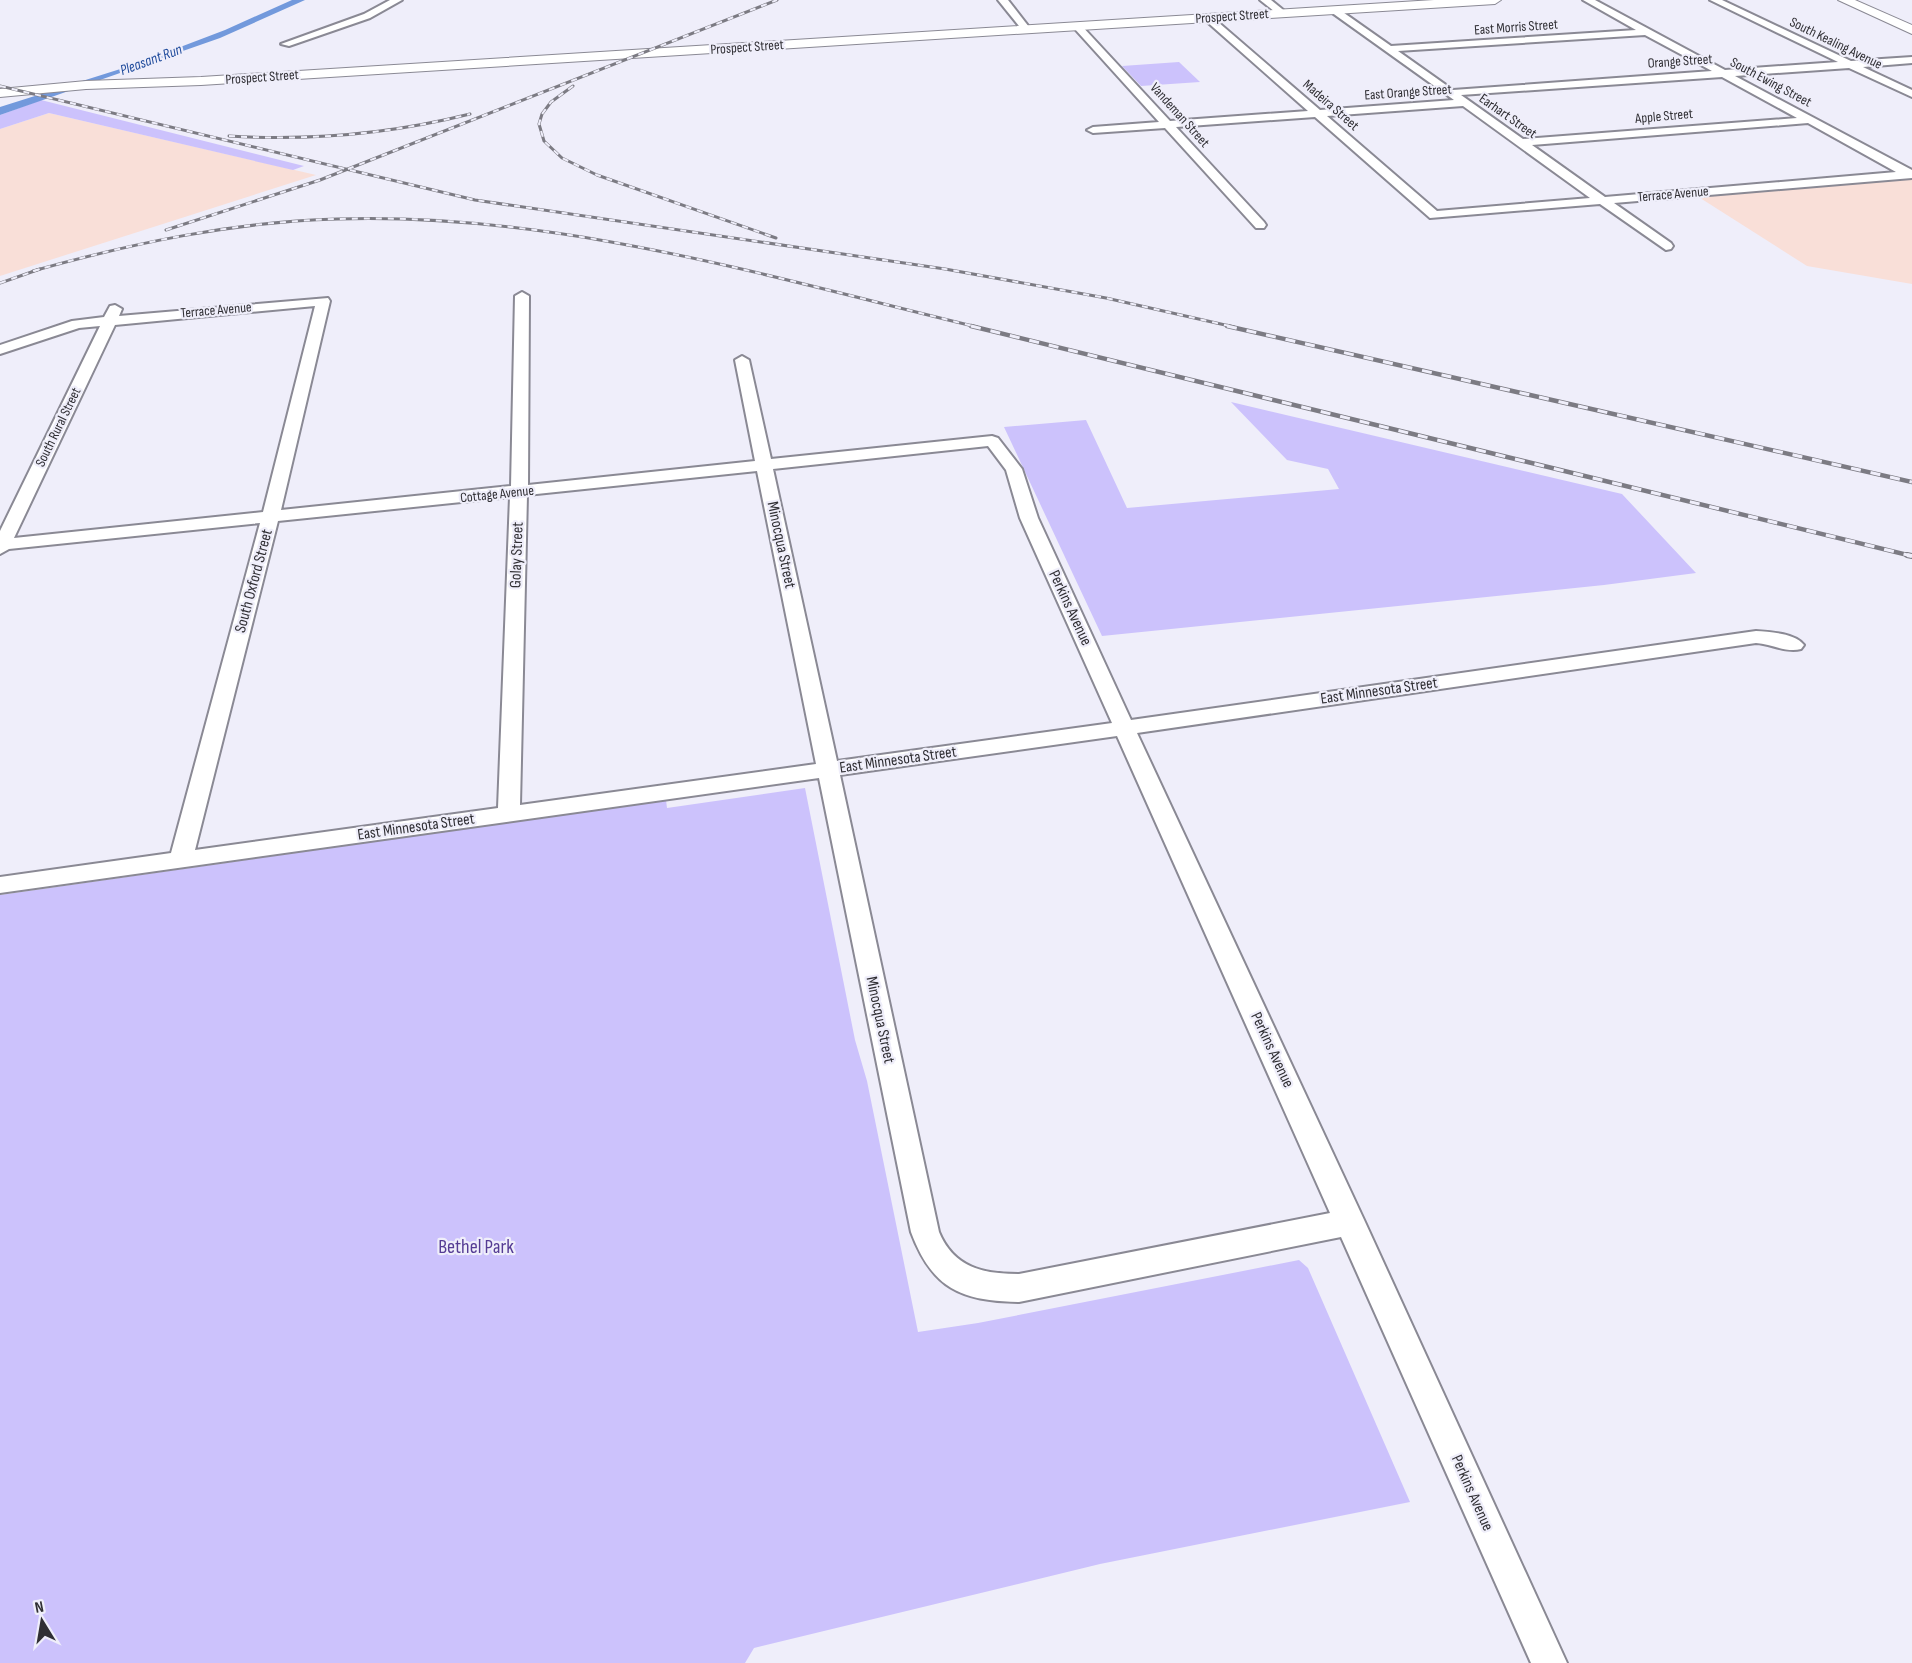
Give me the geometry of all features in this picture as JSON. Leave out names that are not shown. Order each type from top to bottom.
[{"type":"main road","name":"Prospect Street","points":[[0,93],[51,87],[201,81],[1334,10],[1430,2],[1495,0]]},
{"type":"main road","points":[[1844,0],[1912,30]]},
{"type":"street","points":[[285,44],[361,18],[397,0]]},
{"type":"street","points":[[1003,0],[1026,29]]},
{"type":"street","points":[[1265,0],[1282,13]]},
{"type":"street","name":"South Ewing Street","points":[[1588,0],[1910,174]]},
{"type":"street","name":"South Kealing Avenue","points":[[1715,0],[1912,94]]},
{"type":"street","name":"Earhart Street","points":[[1334,10],[1666,246]]},
{"type":"street","name":"Madeira Street","points":[[1208,18],[1434,215]]},
{"type":"street","name":"Vandeman Street","points":[[1077,26],[1260,225]]},
{"type":"street","name":"East Morris Street","points":[[1389,49],[1646,32]]},
{"type":"street","name":"Orange Street","points":[[1450,93],[1912,60]]},
{"type":"street","name":"East Orange Street","points":[[1319,114],[1464,103]]},
{"type":"street","points":[[1093,130],[1319,114]]},
{"type":"street","name":"Apple Street","points":[[1520,143],[1810,120]]},
{"type":"street","name":"Terrace Avenue","points":[[1434,215],[1910,174]]},
{"type":"street","name":"Golay Street","points":[[509,814],[519,492],[522,296]]},
{"type":"street","name":"Terrace Avenue","points":[[0,351],[57,329],[113,312],[323,301]]},
{"type":"street","name":"South Oxford Street","points":[[181,860],[271,516],[323,301]]},
{"type":"street","name":"South Rural Street","points":[[1,546],[113,312]]},
{"type":"street","name":"Minocqua Street","points":[[742,360],[925,1232],[933,1253],[948,1269],[970,1284],[994,1288],[1019,1288],[1350,1222]]},
{"type":"street","name":"Cottage Avenue","points":[[1,546],[992,441]]},
{"type":"street","name":"Perkins Avenue","points":[[992,441],[1014,469],[1029,518],[1550,1663]]},
{"type":"street","name":"East Minnesota Street","points":[[0,885],[1125,728],[1756,637],[1772,638],[1794,645]]},
{"type":"shaded area","points":[[49,113],[316,175],[0,276],[0,129]]},
{"type":"shaded area","points":[[1912,177],[1912,284],[1807,266],[1697,196]]},
{"type":"green space","points":[[1179,62],[1200,82],[1141,86],[1122,66]]},
{"type":"green space","points":[[41,100],[304,166],[293,170],[49,113],[0,129],[0,115]]},
{"type":"green space","points":[[1231,402],[1622,494],[1696,573],[1604,585],[1102,636],[1004,427],[1086,420],[1127,508],[1339,489],[1328,469],[1287,460]]},
{"type":"green space","name":"Bethel Park","points":[[805,788],[855,1040],[867,1081],[918,1332],[978,1323],[1299,1260],[1308,1268],[1410,1502],[1100,1564],[754,1648],[745,1663],[0,1663],[0,895],[666,800],[667,808]]},
{"type":"water","name":"Pleasant Run","points":[[292,0],[305,0],[220,38],[0,115],[0,107],[133,65],[225,30]]},
{"type":"railway","points":[[347,169],[777,0]]},
{"type":"railway","points":[[0,86],[347,169]]},
{"type":"railway","points":[[573,86],[551,102],[542,114],[539,124],[544,141],[562,158],[597,175],[776,238]]},
{"type":"railway","points":[[229,136],[320,137],[410,127],[470,114]]},
{"type":"railway","points":[[166,230],[347,169]]},
{"type":"railway","points":[[347,169],[475,200],[945,269],[1106,298],[1234,327]]},
{"type":"railway","points":[[38,270],[108,251],[221,229],[337,219],[419,220],[500,226],[660,251],[977,327]]},
{"type":"railway","points":[[0,283],[38,270]]},
{"type":"railway","points":[[33,271],[38,270]]},
{"type":"railway","points":[[971,326],[1912,556],[1907,555]]},
{"type":"railway","points":[[1227,326],[1912,482]]}]
